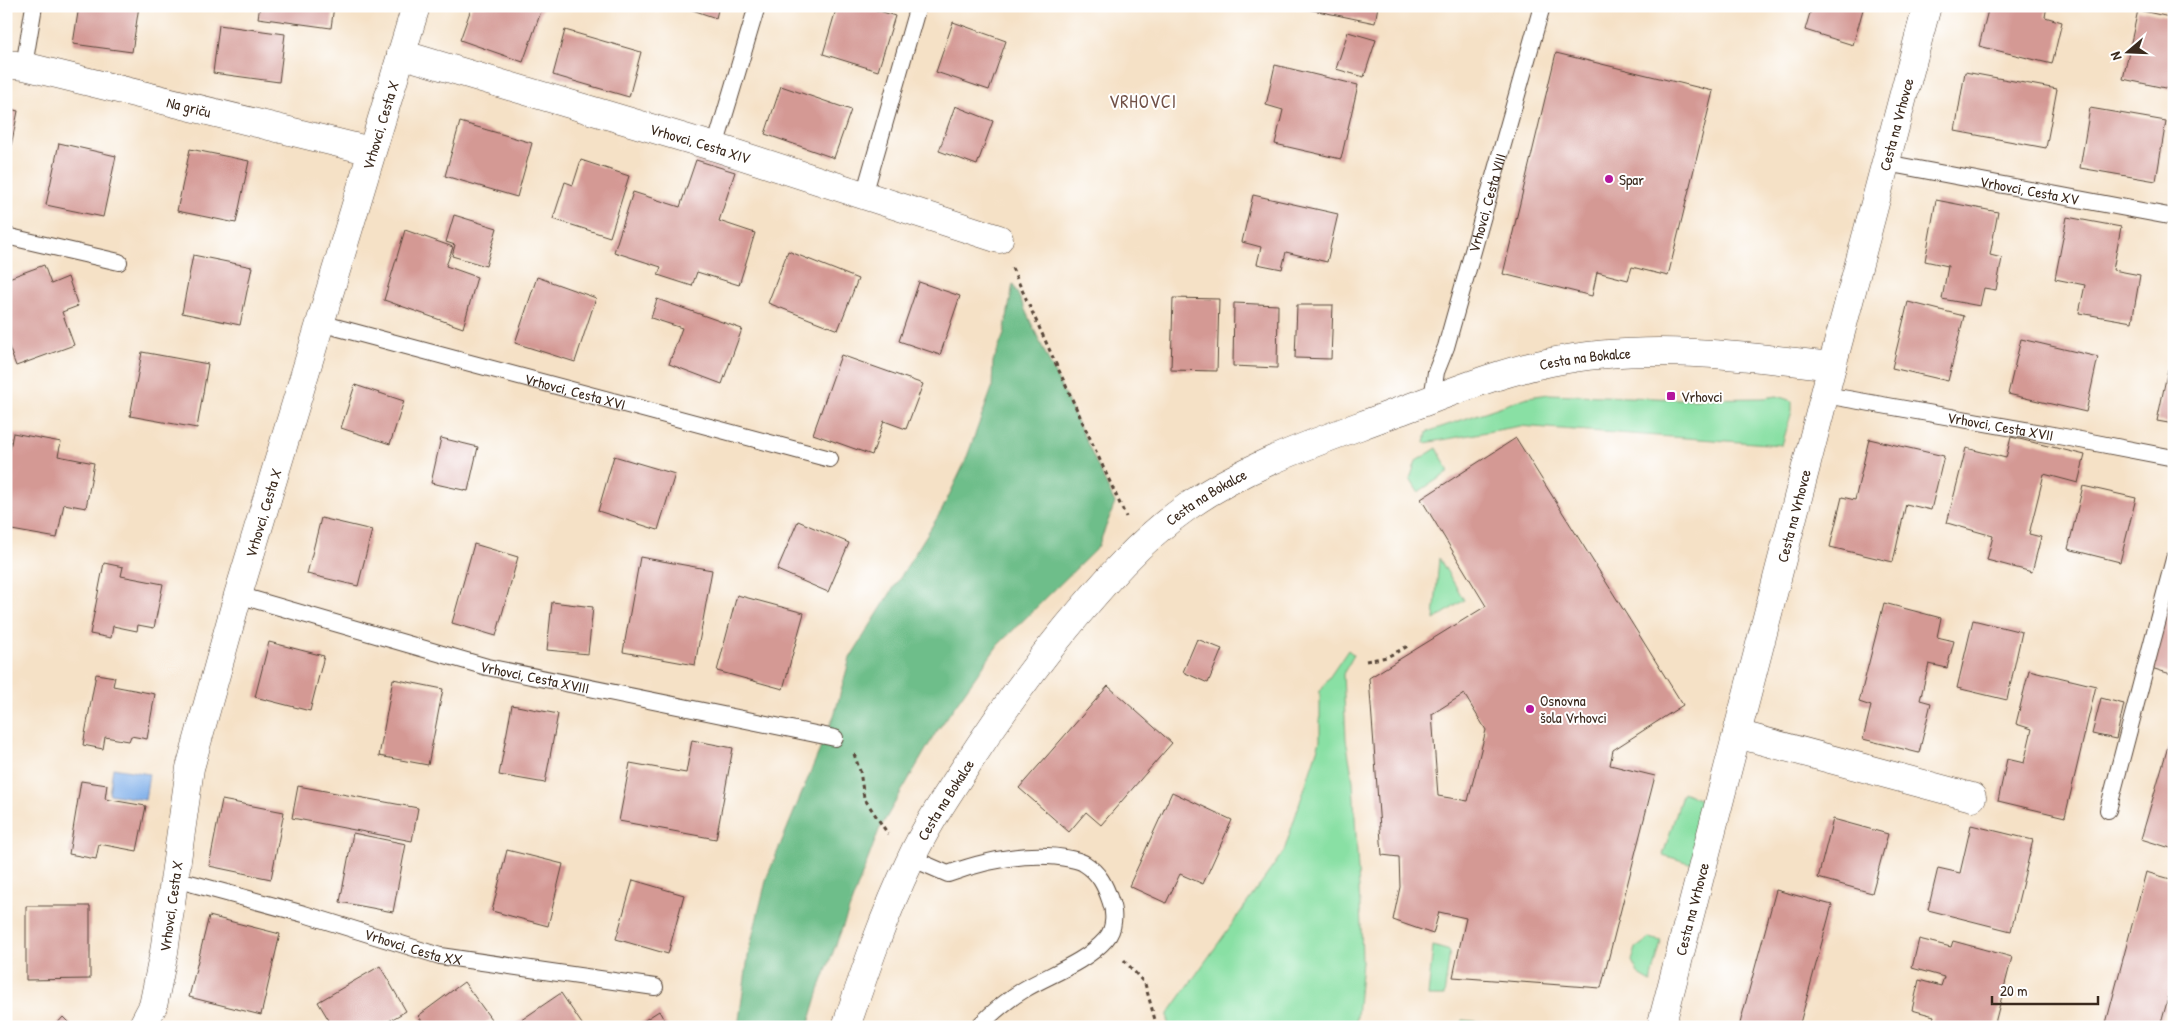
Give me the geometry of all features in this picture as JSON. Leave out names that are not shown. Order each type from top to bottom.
[{"type":"street","name":"Vrhovci, Cesta X","points":[[142,1027],[153,1006],[164,952],[190,768],[238,595],[416,6]]},
{"type":"street","name":"Cesta na Vrhovce","points":[[1661,1027],[1927,6]]},
{"type":"street","name":"Vrhovci, Cesta XIV","points":[[401,54],[715,147],[999,239]]},
{"type":"street","name":"Na griču","points":[[15,65],[371,151]]},
{"type":"street","name":"Cesta na Bokalce","points":[[846,1027],[877,936],[911,858],[944,800],[1005,706],[1087,603],[1140,544],[1187,507],[1232,480],[1303,446],[1432,399],[1532,366],[1561,360],[1625,354],[1700,354],[1832,366]]},
{"type":"street","points":[[1737,734],[1972,796]]},
{"type":"lane","points":[[15,65],[34,6]]},
{"type":"lane","points":[[715,147],[757,6]]},
{"type":"lane","points":[[864,195],[918,6]]},
{"type":"lane","name":"Vrhovci, Cesta VIII","points":[[1432,399],[1436,372],[1449,338],[1542,6]]},
{"type":"lane","name":"Vrhovci, Cesta XV","points":[[1886,163],[2174,217]]},
{"type":"lane","points":[[6,236],[119,262]]},
{"type":"lane","name":"Vrhovci, Cesta XVI","points":[[320,324],[830,459]]},
{"type":"lane","name":"Vrhovci, Cesta XVII","points":[[1825,395],[2174,458]]},
{"type":"lane","points":[[2108,810],[2174,559]]},
{"type":"lane","name":"Vrhovci, Cesta XVIII","points":[[238,595],[487,667],[835,738]]},
{"type":"lane","points":[[911,858],[948,874],[979,864],[1034,855],[1084,862],[1099,875],[1113,907],[1113,927],[1107,938],[1076,961],[1023,991],[992,1013],[978,1027]]},
{"type":"lane","name":"Vrhovci, Cesta XX","points":[[175,879],[304,914],[440,956],[655,987]]},
{"type":"path","points":[[999,239],[1117,501],[1140,544]]},
{"type":"path","points":[[1366,661],[1387,658],[1410,645]]},
{"type":"path","points":[[835,738],[853,751],[860,771],[864,798],[884,831],[911,858]]},
{"type":"path","points":[[1107,938],[1146,984],[1157,1027]]},
{"type":"green space","points":[[1013,284],[1115,503],[1098,547],[998,645],[935,734],[879,830],[820,987],[808,1027],[738,1027],[749,950],[767,877],[835,713],[850,658],[942,510],[965,462],[992,388],[993,362],[1004,334]]},
{"type":"green space","points":[[1549,394],[1681,399],[1764,398],[1777,396],[1792,401],[1792,411],[1782,445],[1520,426],[1425,443],[1427,432],[1528,397]]},
{"type":"green space","points":[[1437,448],[1449,472],[1418,492],[1410,479],[1416,461]]},
{"type":"green space","points":[[1439,558],[1464,600],[1434,620]]},
{"type":"green space","points":[[1348,650],[1354,655],[1343,674],[1346,739],[1353,781],[1362,962],[1356,1027],[1168,1027],[1168,1014],[1284,851],[1320,741],[1320,691]]},
{"type":"green space","points":[[1683,792],[1708,803],[1693,864],[1663,855]]},
{"type":"green space","points":[[1650,938],[1661,941],[1651,982],[1639,975],[1632,961],[1636,948]]},
{"type":"green space","points":[[1433,946],[1450,951],[1444,996],[1428,996]]},
{"type":"green space","points":[[1462,1020],[1535,1027],[1461,1027]]},
{"type":"water","points":[[113,768],[149,774],[145,800],[109,794]]},
{"type":"building","points":[[79,6],[139,6],[132,52],[73,44]]},
{"type":"building","points":[[260,6],[334,6],[331,28],[258,18]]},
{"type":"building","points":[[472,6],[543,6],[523,62],[460,40]]},
{"type":"building","points":[[681,6],[719,6],[716,18]]},
{"type":"building","points":[[837,6],[864,6],[895,16],[878,71],[823,54]]},
{"type":"building","points":[[1303,6],[1378,6],[1375,23],[1303,8]]},
{"type":"building","points":[[1812,6],[1864,6],[1853,45],[1805,30]]},
{"type":"building","points":[[1989,6],[2047,6],[2045,17],[2062,22],[2052,64],[1979,46]]},
{"type":"building","points":[[2138,10],[2174,18],[2174,90],[2123,79]]},
{"type":"building","points":[[953,22],[1006,41],[989,90],[936,72]]},
{"type":"building","points":[[219,25],[285,34],[279,82],[213,73]]},
{"type":"building","points":[[565,30],[641,52],[629,97],[553,75]]},
{"type":"building","points":[[1348,32],[1376,40],[1364,77],[1336,69]]},
{"type":"building","name":"Spar","points":[[1556,53],[1713,91],[1668,276],[1632,267],[1628,280],[1597,272],[1592,296],[1503,274]]},
{"type":"building","points":[[1275,65],[1358,85],[1341,159],[1275,144],[1283,110],[1266,105]]},
{"type":"building","points":[[1965,72],[2057,89],[2046,148],[1955,131]]},
{"type":"building","points":[[781,86],[851,110],[834,158],[765,134]]},
{"type":"building","points":[[955,106],[993,121],[977,165],[939,151]]},
{"type":"building","points":[[6,108],[18,111],[7,166],[6,166]]},
{"type":"building","points":[[2090,108],[2166,121],[2156,181],[2080,168]]},
{"type":"building","points":[[460,122],[532,143],[517,197],[445,176]]},
{"type":"building","points":[[59,143],[116,156],[103,217],[46,205]]},
{"type":"building","points":[[190,149],[249,161],[236,223],[177,211]]},
{"type":"building","points":[[581,160],[629,176],[610,237],[553,219],[565,182],[573,185]]},
{"type":"building","points":[[696,160],[735,172],[719,221],[755,233],[739,285],[697,272],[692,286],[658,275],[661,267],[614,252],[633,192],[680,207]]},
{"type":"building","points":[[1253,195],[1338,214],[1327,262],[1286,252],[1282,269],[1257,264],[1261,247],[1242,242]]},
{"type":"building","points":[[1936,200],[1998,212],[1990,255],[2002,258],[1996,290],[1984,288],[1980,306],[1942,299],[1948,266],[1925,261]]},
{"type":"building","points":[[454,215],[497,228],[486,266],[452,256],[455,245],[446,242]]},
{"type":"building","points":[[2067,217],[2121,227],[2113,270],[2140,275],[2132,322],[2079,313],[2085,285],[2055,279]]},
{"type":"building","points":[[405,230],[453,247],[446,266],[477,277],[463,328],[384,300]]},
{"type":"building","points":[[788,251],[858,279],[838,330],[768,303]]},
{"type":"building","points":[[193,255],[252,267],[240,325],[182,313]]},
{"type":"building","points":[[44,265],[51,284],[68,277],[78,306],[62,312],[74,345],[16,366],[6,339],[6,290],[9,288],[6,279]]},
{"type":"building","points":[[537,277],[596,298],[575,362],[515,343]]},
{"type":"building","points":[[919,282],[960,296],[940,355],[899,341]]},
{"type":"building","points":[[1173,298],[1219,299],[1217,371],[1171,370]]},
{"type":"building","points":[[657,299],[742,329],[722,384],[669,364],[682,328],[651,318]]},
{"type":"building","points":[[1908,302],[1964,316],[1948,381],[1892,368]]},
{"type":"building","points":[[1234,303],[1278,305],[1277,368],[1233,366]]},
{"type":"building","points":[[1297,305],[1333,305],[1331,359],[1295,358]]},
{"type":"building","points":[[2021,339],[2098,357],[2086,412],[2008,394]]},
{"type":"building","points":[[142,352],[208,364],[197,428],[130,416]]},
{"type":"building","points":[[841,355],[923,384],[906,429],[884,421],[872,455],[813,434]]},
{"type":"building","points":[[2168,369],[2174,370],[2174,424],[2157,421]]},
{"type":"building","points":[[355,385],[404,401],[390,444],[341,428]]},
{"type":"building","points":[[13,433],[61,442],[58,456],[94,463],[86,508],[64,504],[57,538],[6,529],[6,454],[9,454]]},
{"type":"building","points":[[2011,437],[2085,455],[2078,483],[2044,474],[2029,534],[2041,537],[2032,572],[1987,560],[1993,536],[1947,523],[1966,448],[2006,458]]},
{"type":"building","points":[[441,438],[478,447],[468,491],[431,483]]},
{"type":"building","points":[[1516,438],[1683,705],[1613,750],[1610,765],[1655,776],[1601,988],[1453,977],[1466,918],[1439,912],[1433,934],[1393,920],[1400,887],[1399,857],[1382,855],[1369,678],[1486,606],[1421,499]],"holes":[[[1464,694],[1486,730],[1468,801],[1438,796],[1432,714]]]},
{"type":"building","points":[[1869,439],[1944,456],[1931,510],[1906,504],[1893,562],[1830,547],[1842,497],[1855,500]]},
{"type":"building","points":[[614,456],[675,474],[658,530],[598,511]]},
{"type":"building","points":[[2083,486],[2136,498],[2120,562],[2068,549]]},
{"type":"building","points":[[321,518],[372,530],[358,586],[307,574]]},
{"type":"building","points":[[798,521],[849,543],[828,592],[777,570]]},
{"type":"building","points":[[474,544],[518,557],[496,636],[452,623]]},
{"type":"building","points":[[640,557],[712,570],[695,665],[623,652]]},
{"type":"building","points":[[104,563],[123,567],[121,576],[163,584],[154,628],[138,625],[137,631],[113,626],[111,638],[90,634]]},
{"type":"building","points":[[2174,582],[2174,675],[2148,667]]},
{"type":"building","points":[[737,595],[804,613],[783,689],[717,671]]},
{"type":"building","points":[[552,602],[593,607],[588,654],[547,650]]},
{"type":"building","points":[[1884,603],[1941,618],[1937,637],[1954,641],[1947,668],[1929,664],[1920,700],[1931,703],[1919,753],[1863,739],[1871,706],[1859,702]]},
{"type":"building","points":[[1973,620],[2022,632],[2007,700],[1957,688]]},
{"type":"building","points":[[1197,639],[1222,649],[1208,683],[1183,672]]},
{"type":"building","points":[[269,642],[324,656],[310,711],[255,697]]},
{"type":"building","points":[[2029,670],[2096,686],[2065,817],[1998,801],[2007,759],[2024,763],[2032,729],[2016,724]]},
{"type":"building","points":[[96,674],[115,677],[113,686],[155,694],[147,739],[131,736],[129,741],[105,737],[103,749],[83,745]]},
{"type":"building","points":[[393,679],[443,689],[428,765],[379,756]]},
{"type":"building","points":[[1108,686],[1172,743],[1101,825],[1086,812],[1069,832],[1019,788]]},
{"type":"building","points":[[2101,698],[2124,704],[2116,739],[2092,734]]},
{"type":"building","points":[[512,705],[558,714],[545,783],[499,775]]},
{"type":"building","points":[[2174,726],[2174,849],[2141,839]]},
{"type":"building","points":[[692,740],[733,748],[716,839],[619,821],[630,763],[686,773]]},
{"type":"building","points":[[81,781],[107,785],[105,799],[146,806],[137,851],[99,844],[96,859],[69,854]]},
{"type":"building","points":[[298,786],[418,808],[412,841],[292,818]]},
{"type":"building","points":[[1172,792],[1232,820],[1203,884],[1180,874],[1166,903],[1129,886]]},
{"type":"building","points":[[222,800],[284,812],[271,879],[209,866]]},
{"type":"building","points":[[1833,819],[1888,834],[1872,893],[1818,878]]},
{"type":"building","points":[[1971,825],[2033,840],[2011,931],[1928,910],[1938,868],[1960,873]]},
{"type":"building","points":[[353,833],[406,844],[393,912],[340,902]]},
{"type":"building","points":[[507,850],[563,864],[548,926],[492,911]]},
{"type":"building","points":[[2146,872],[2174,880],[2174,977],[2160,1027],[2105,1027]]},
{"type":"building","points":[[633,880],[684,895],[668,954],[616,939]]},
{"type":"building","points":[[1776,890],[1832,905],[1799,1027],[1739,1027]]},
{"type":"building","points":[[26,906],[90,906],[90,979],[26,980]]},
{"type":"building","points":[[209,916],[280,934],[261,1015],[189,997]]},
{"type":"building","points":[[1919,939],[1951,947],[1953,941],[2012,957],[1994,1027],[1931,1027],[1934,1016],[1912,1010],[1919,980],[1941,986],[1944,977],[1912,968]]},
{"type":"building","points":[[380,966],[406,1011],[379,1027],[333,1027],[318,1002]]},
{"type":"building","points":[[464,982],[491,1019],[480,1027],[427,1027],[418,1016]]},
{"type":"building","points":[[561,993],[584,1027],[511,1027]]},
{"type":"building","points":[[659,1011],[668,1027],[634,1027]]},
{"type":"building","points":[[63,1017],[73,1027],[54,1027]]},
{"type":"place","name":"Spar","points":[[1609,179]]},
{"type":"place","name":"Vrhovci","points":[[1671,396]]},
{"type":"place","name":"Osnovna šola Vrhovci","points":[[1530,709]]},
{"type":"district","name":"VRHOVCI","points":[[1143,101]]}]
